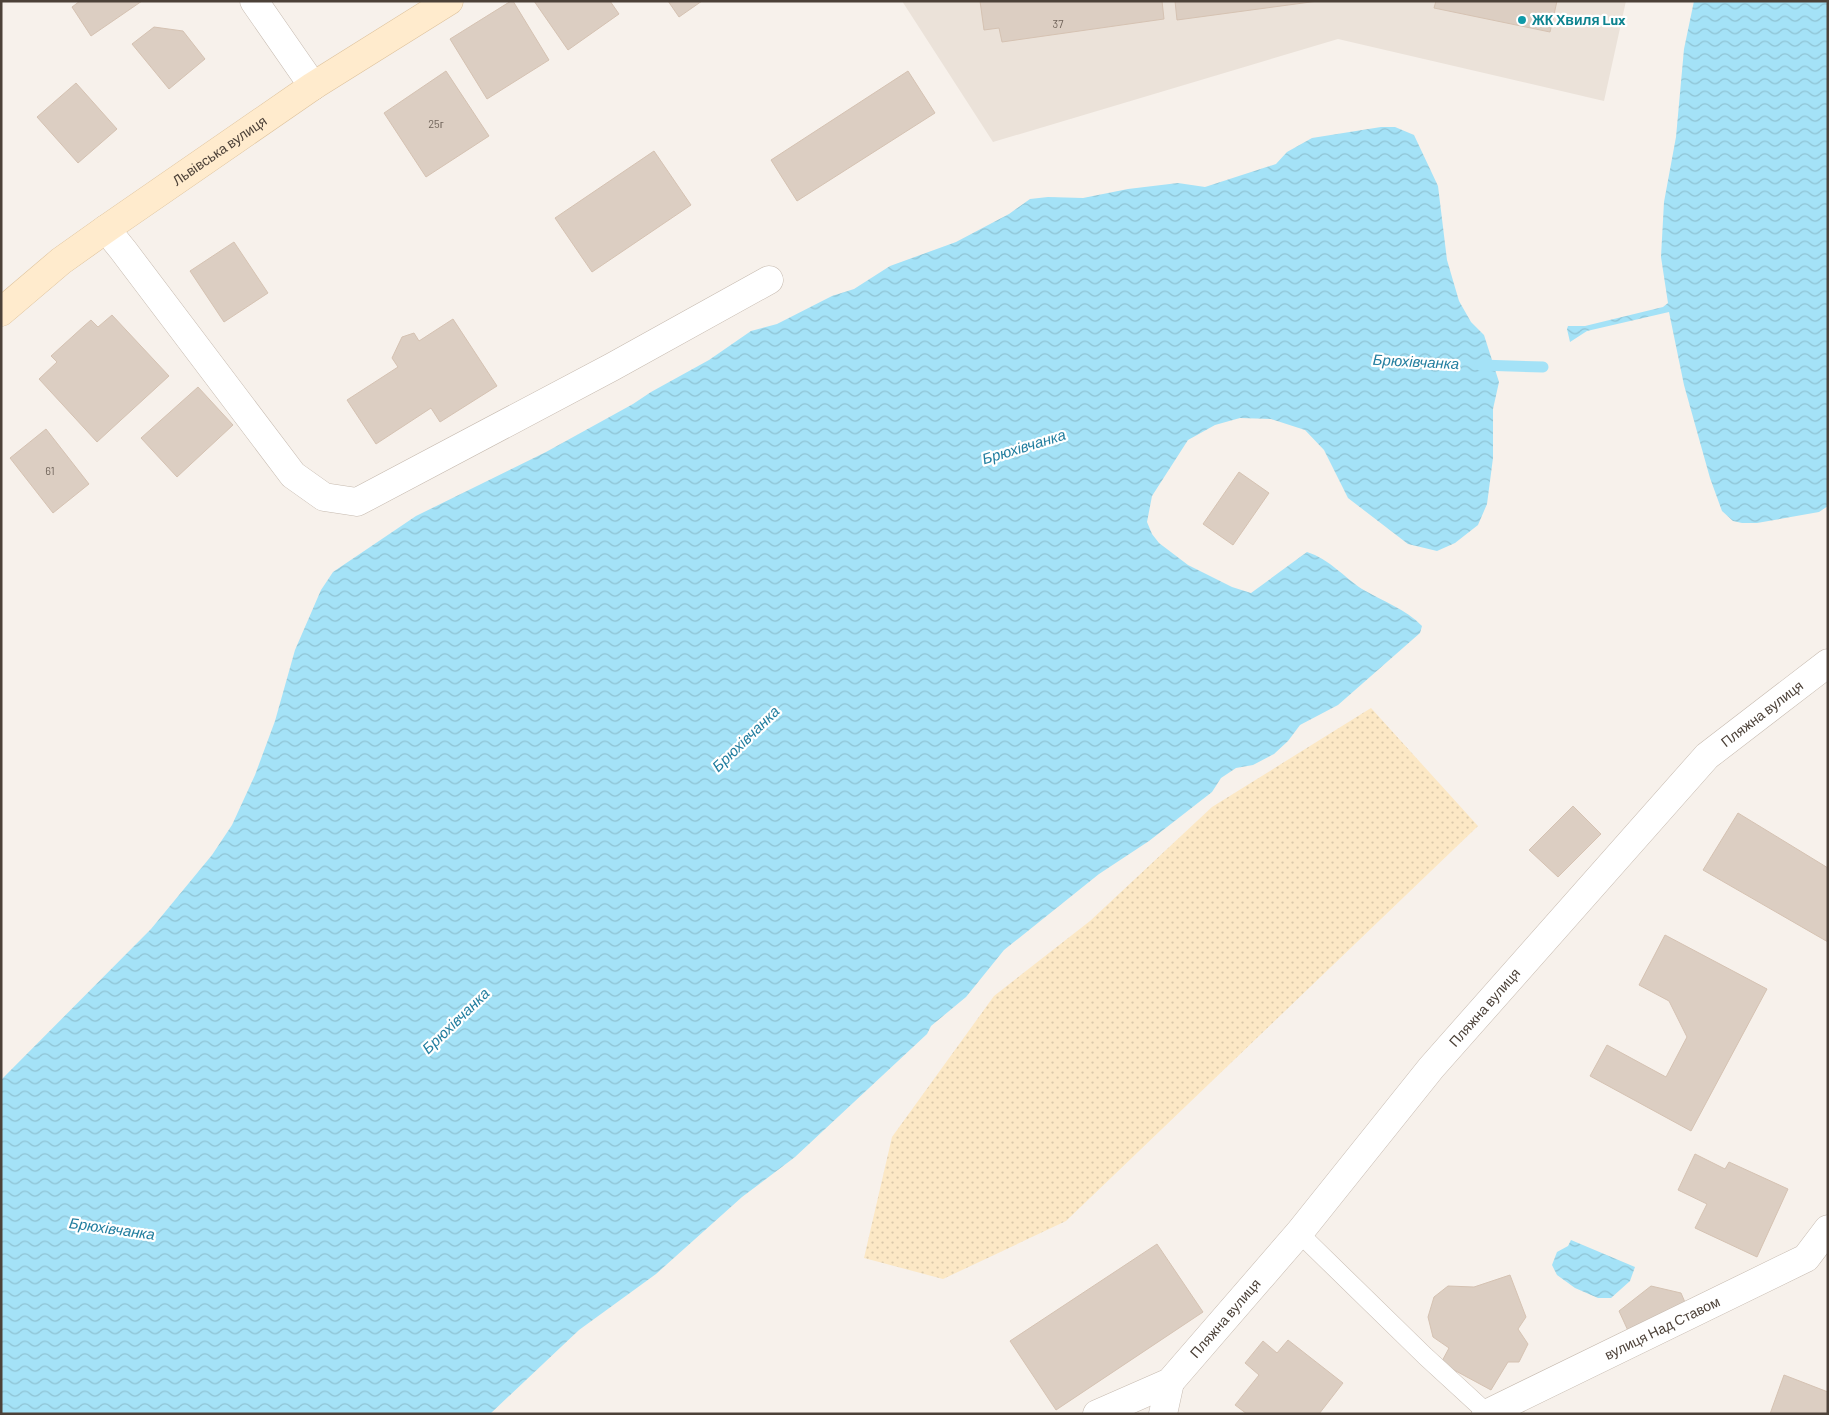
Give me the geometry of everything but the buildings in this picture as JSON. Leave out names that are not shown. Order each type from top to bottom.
[{"type":"street","points":[[254,1],[313,86]]},
{"type":"street","name":"Львівська вулиця","points":[[1,312],[61,261],[313,86],[449,1]]},
{"type":"street","points":[[106,230],[293,475],[324,497],[357,502],[612,367],[769,280]]},
{"type":"street","name":"Пляжна вулиця","points":[[1147,1414],[1170,1382],[1299,1232],[1431,1068],[1707,756],[1828,663]]},
{"type":"street","name":"вулиця Над Ставом","points":[[1486,1413],[1806,1258],[1828,1228]]},
{"type":"street","points":[[1163,1414],[1170,1382]]},
{"type":"street","name":"Пляжна вулиця","points":[[1098,1414],[1170,1382]]},
{"type":"lane","points":[[1299,1232],[1486,1413]]},
{"type":"shaded area","name":"ЖК Хвиля Lux","points":[[902,1],[1626,1],[1604,101],[1338,39],[993,142]]},
{"type":"sand","points":[[1371,708],[1478,826],[1066,1221],[943,1279],[864,1258],[892,1137],[994,996],[1090,921],[1212,807]]},
{"type":"water","points":[[1694,1],[1828,1],[1828,506],[1819,512],[1757,523],[1742,523],[1733,521],[1722,511],[1710,478],[1684,385],[1669,312],[1587,331],[1570,342],[1568,326],[1585,326],[1663,307],[1668,303],[1661,257],[1664,202],[1676,137],[1684,49]]},
{"type":"water","points":[[1381,127],[1395,127],[1414,135],[1438,186],[1447,260],[1459,301],[1471,322],[1484,335],[1499,382],[1493,409],[1493,458],[1487,504],[1478,525],[1455,543],[1437,551],[1408,544],[1348,498],[1324,450],[1305,430],[1271,419],[1240,418],[1215,425],[1188,440],[1152,496],[1147,522],[1152,534],[1159,543],[1188,565],[1232,587],[1251,593],[1307,552],[1315,555],[1362,589],[1416,620],[1422,626],[1420,633],[1338,705],[1300,725],[1288,741],[1274,754],[1253,765],[1236,768],[1221,778],[1212,792],[1149,841],[1099,874],[1004,950],[966,997],[931,1026],[927,1034],[795,1157],[742,1197],[656,1274],[579,1330],[490,1414],[1,1414],[1,1080],[151,929],[212,855],[232,825],[255,775],[275,721],[295,650],[321,590],[333,572],[416,516],[546,452],[633,404],[709,360],[751,331],[777,324],[832,296],[854,289],[890,266],[956,242],[1009,214],[1030,199],[1048,197],[1083,198],[1128,189],[1178,183],[1205,187],[1276,164],[1287,152],[1312,138]]},
{"type":"water","points":[[1571,1240],[1635,1267],[1630,1281],[1611,1298],[1598,1298],[1575,1288],[1557,1275],[1552,1265],[1557,1252],[1568,1246]]},
{"type":"waterway","name":"Брюхівчанка","points":[[1480,365],[1543,367]]},
{"type":"place","name":"ЖК Хвиля Lux","points":[[1522,20]]}]
